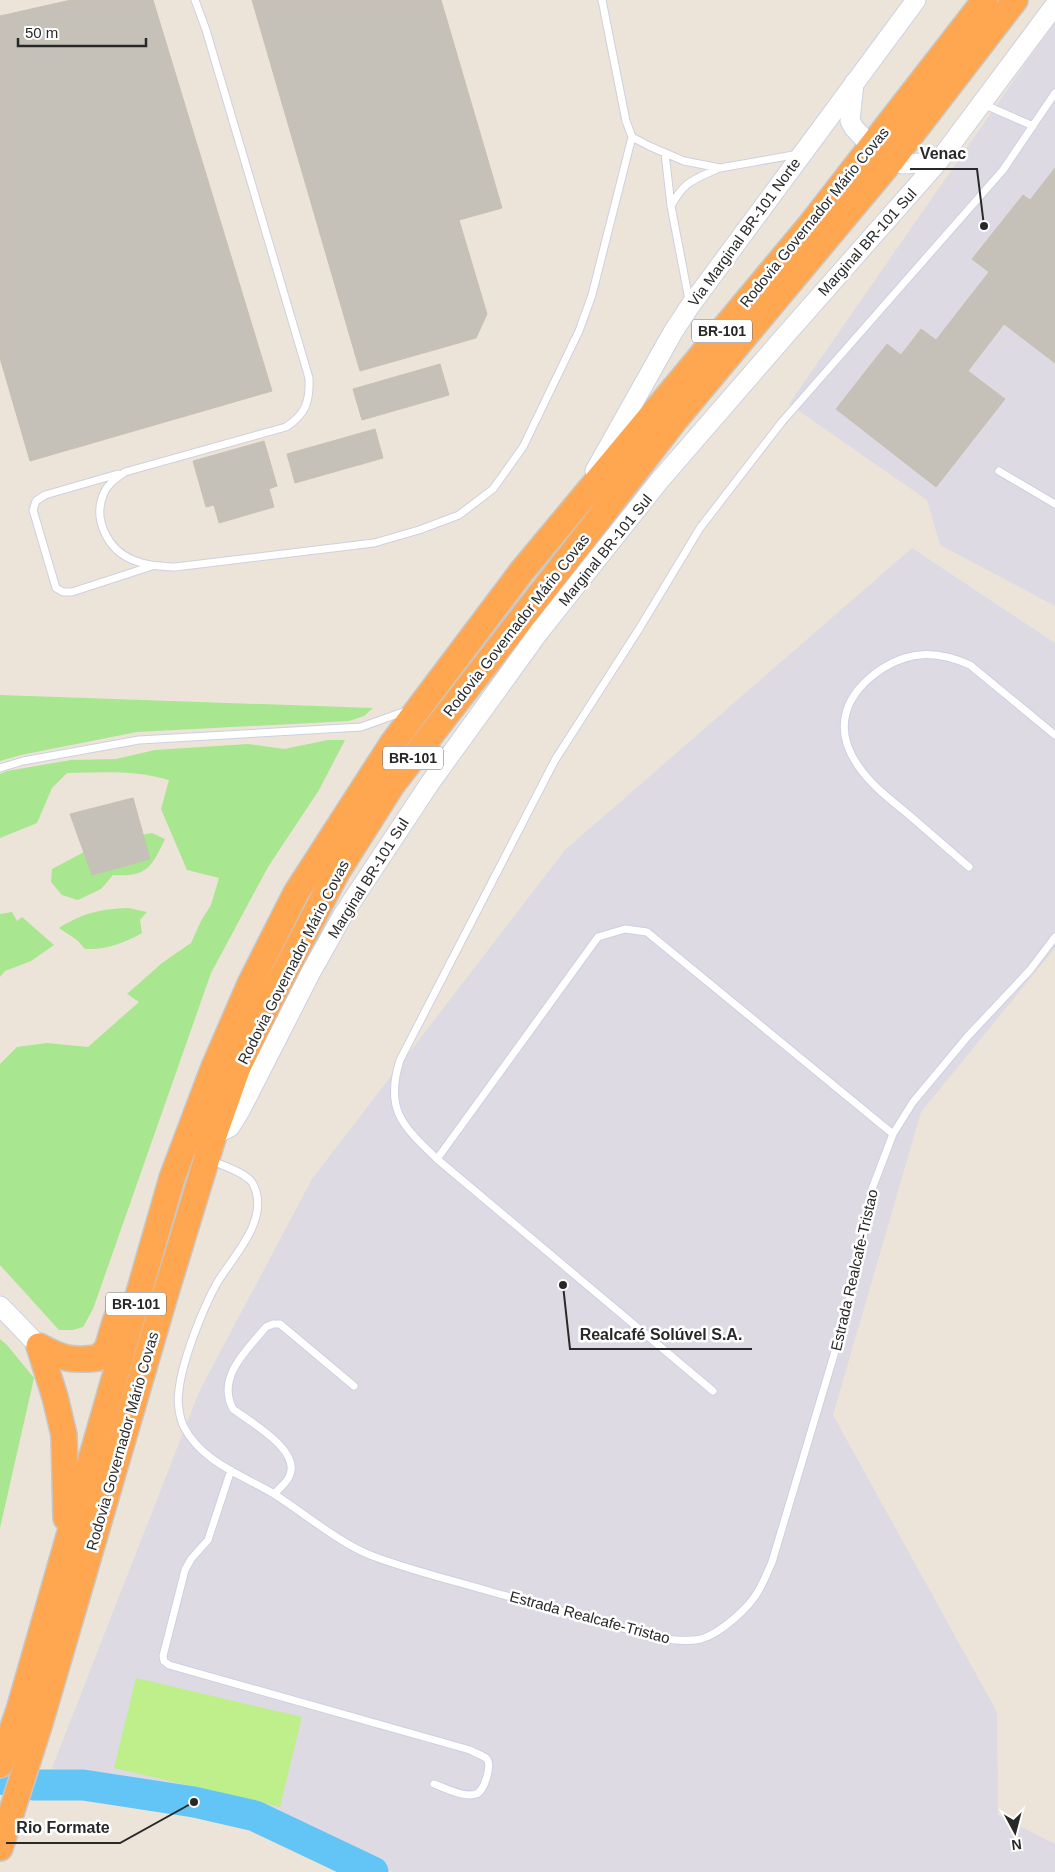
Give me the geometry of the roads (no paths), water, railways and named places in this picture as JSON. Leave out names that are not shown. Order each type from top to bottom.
[{"type":"highway","name":"Rodovia Governador Mário Covas","points":[[0,1765],[19,1710],[172,1178],[217,1061],[250,984],[296,893],[392,744],[522,571],[812,224],[984,0]]},
{"type":"highway","name":"Rodovia Governador Mário Covas","points":[[1,1846],[40,1723],[214,1135],[238,1067],[278,983],[337,872],[392,785],[675,420],[892,160],[1015,0]]},
{"type":"highway","points":[[39,1346],[60,1358],[82,1360],[98,1358],[106,1348],[156,1190],[217,1061]]},
{"type":"highway","points":[[39,1346],[55,1397],[64,1435],[66,1476],[65,1551]]},
{"type":"street","name":"Via Marginal BR-101 Norte","points":[[577,503],[673,332],[690,306],[916,0]]},
{"type":"street","name":"Marginal BR-101 Sul","points":[[214,1135],[230,1127],[240,1111],[311,972],[344,913],[430,783],[539,632],[660,480],[938,162],[1054,13]]},
{"type":"street","points":[[854,82],[850,120],[854,128],[868,143]]},
{"type":"street","points":[[895,162],[908,164],[938,162]]},
{"type":"street","points":[[0,1306],[39,1346]]},
{"type":"lane","points":[[153,566],[72,592],[63,592],[56,588],[33,510],[36,501],[45,495],[286,427],[296,421],[306,408],[310,394],[309,378],[304,359],[209,40],[195,0]]},
{"type":"lane","points":[[125,472],[112,480],[104,493],[100,506],[101,522],[106,538],[118,551],[132,560],[153,566],[175,567],[212,563],[374,542],[419,530],[459,515],[493,489],[523,447],[578,330],[592,295],[632,137],[626,121],[602,0]]},
{"type":"lane","points":[[713,1390],[438,1159],[410,1132],[398,1114],[394,1095],[394,1078],[400,1060],[555,760],[639,629],[700,528],[781,423],[1003,170],[1055,93]]},
{"type":"lane","points":[[982,104],[1033,126]]},
{"type":"lane","points":[[632,137],[684,161],[720,168]]},
{"type":"lane","points":[[665,153],[671,206],[690,306]]},
{"type":"lane","points":[[671,206],[680,190],[690,182],[720,168],[802,154]]},
{"type":"lane","points":[[999,471],[1055,504]]},
{"type":"lane","points":[[969,867],[878,788],[859,767],[847,745],[843,727],[846,708],[856,692],[870,677],[898,659],[920,654],[939,654],[970,665],[1055,735]]},
{"type":"lane","points":[[0,768],[23,761],[139,740],[361,727],[421,706]]},
{"type":"lane","points":[[438,1159],[598,937],[625,929],[647,932],[893,1134]]},
{"type":"lane","name":"Estrada Realcafe-Tristao","points":[[207,1158],[247,1177],[253,1184],[257,1199],[257,1212],[250,1234],[216,1285],[182,1373],[178,1391],[179,1409],[183,1424],[192,1439],[206,1455],[274,1494],[345,1541],[369,1554],[454,1581],[658,1638],[683,1641],[701,1639],[722,1628],[741,1611],[758,1591],[772,1562],[845,1318],[861,1251],[872,1190],[893,1134],[913,1102],[968,1036],[1030,970],[1055,937]]},
{"type":"lane","points":[[274,1494],[289,1476],[292,1469],[291,1460],[284,1447],[234,1409],[230,1402],[228,1387],[235,1364],[266,1327],[280,1324],[354,1386]]},
{"type":"lane","points":[[231,1470],[208,1540],[190,1559],[185,1570],[163,1656],[164,1661],[179,1668],[470,1750],[486,1758],[489,1762],[482,1790],[477,1794],[467,1795],[434,1784]]},
{"type":"waterway","points":[[0,1779],[34,1785],[83,1785],[194,1802],[255,1816],[373,1872]]},
{"type":"place","name":"Venac","points":[[984,226]]},
{"type":"place","name":"Realcafé Solúvel S.A.","points":[[563,1285]]},
{"type":"place","name":"Rio Formate","points":[[194,1802]]}]
